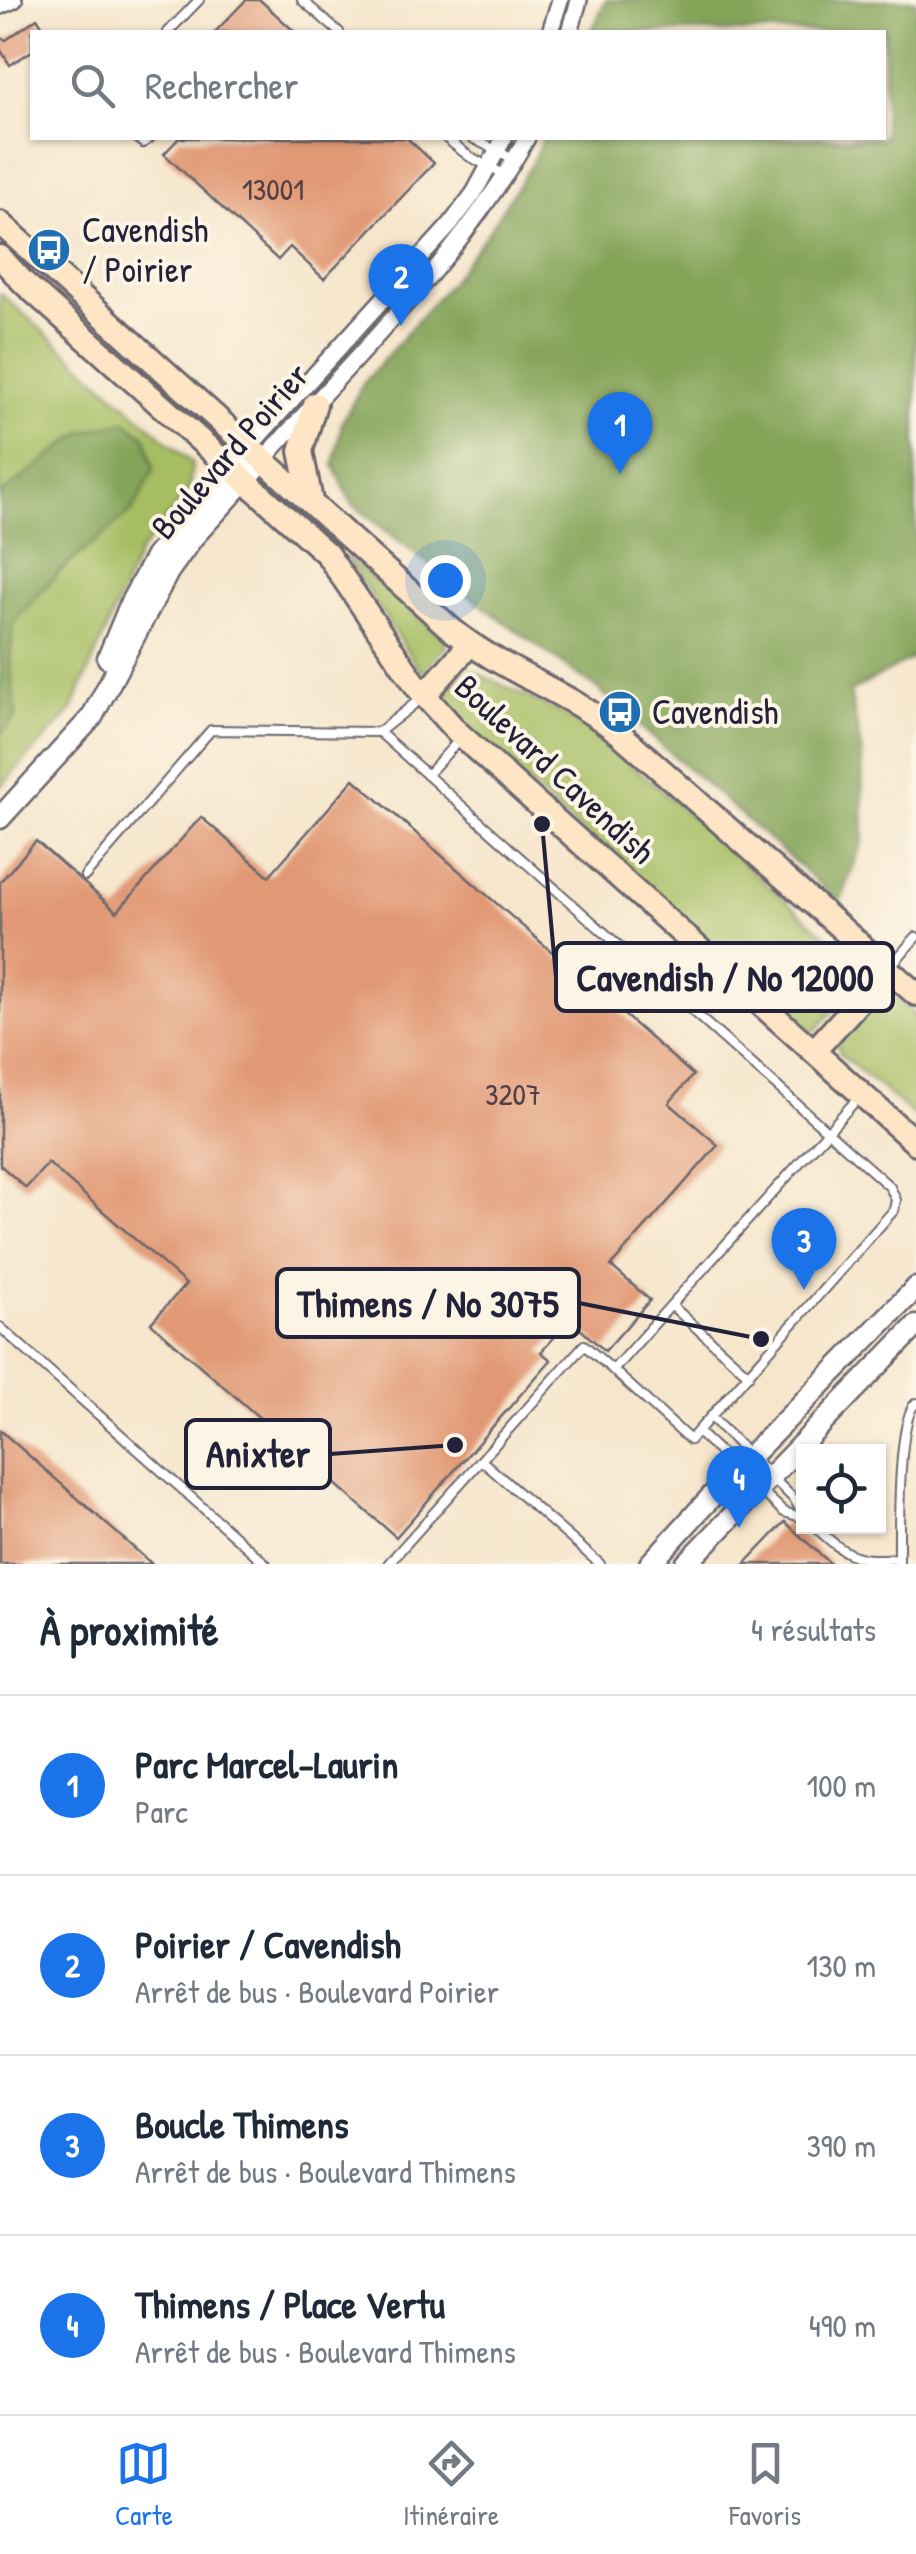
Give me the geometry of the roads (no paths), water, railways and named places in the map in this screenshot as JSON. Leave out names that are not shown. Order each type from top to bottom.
[{"type":"main road","name":"Boulevard Cavendish","points":[[0,223],[470,644],[576,703],[618,732],[916,994]]},
{"type":"main road","points":[[5,262],[28,248]]},
{"type":"main road","name":"Boulevard Cavendish","points":[[5,262],[332,558],[424,696],[462,737],[916,1143]]},
{"type":"main road","points":[[311,501],[301,451],[315,404]]},
{"type":"main road","points":[[424,696],[470,644]]},
{"type":"main road","points":[[814,1051],[888,969]]},
{"type":"street","points":[[0,6],[14,0]]},
{"type":"street","points":[[551,30],[560,0]]},
{"type":"street","points":[[571,30],[579,0]]},
{"type":"street","name":"Boulevard Poirier","points":[[257,452],[315,404],[452,250],[526,140]]},
{"type":"street","name":"Boulevard Poirier","points":[[0,799],[78,716],[156,556],[257,452],[429,251],[469,200],[497,152]]},
{"type":"street","name":"Boulevard Poirier","points":[[0,818],[92,717],[168,572],[239,472]]},
{"type":"street","points":[[650,1564],[916,1288]]},
{"type":"street","points":[[686,1564],[916,1326]]},
{"type":"lane","points":[[170,30],[198,0]]},
{"type":"lane","points":[[302,0],[338,30]]},
{"type":"lane","points":[[449,140],[464,152],[497,152],[515,160]]},
{"type":"lane","points":[[497,152],[506,175]]},
{"type":"lane","points":[[84,876],[211,730],[379,732],[424,696]]},
{"type":"lane","points":[[379,732],[890,1187],[896,1200],[894,1210],[690,1440],[584,1345],[388,1564]]},
{"type":"lane","points":[[427,776],[462,737]]},
{"type":"lane","points":[[888,969],[916,937]]},
{"type":"lane","points":[[612,1370],[862,1094]]},
{"type":"lane","points":[[671,1305],[749,1375]]},
{"type":"lane","points":[[0,1328],[266,1564]]},
{"type":"lane","points":[[823,1534],[852,1560],[899,1561],[903,1438],[910,1408],[916,1402]]},
{"type":"lane","points":[[711,1417],[784,1512],[796,1515]]},
{"type":"lane","points":[[698,1432],[796,1502]]},
{"type":"lane","points":[[481,1460],[600,1564]]},
{"type":"place","name":"Cavendish / Poirier","points":[[49,250]]},
{"type":"place","name":"Poirier / Cavendish","points":[[401,326]]},
{"type":"place","name":"Parc Marcel-Laurin","points":[[620,474]]},
{"type":"place","name":"Cavendish","points":[[620,712]]},
{"type":"place","name":"Cavendish / No 12000","points":[[542,824]]},
{"type":"place","name":"Boucle Thimens","points":[[804,1290]]},
{"type":"place","name":"Thimens / No 3075","points":[[761,1339]]},
{"type":"place","name":"Anixter","points":[[455,1445]]},
{"type":"place","name":"Thimens / Place Vertu","points":[[739,1528]]}]
